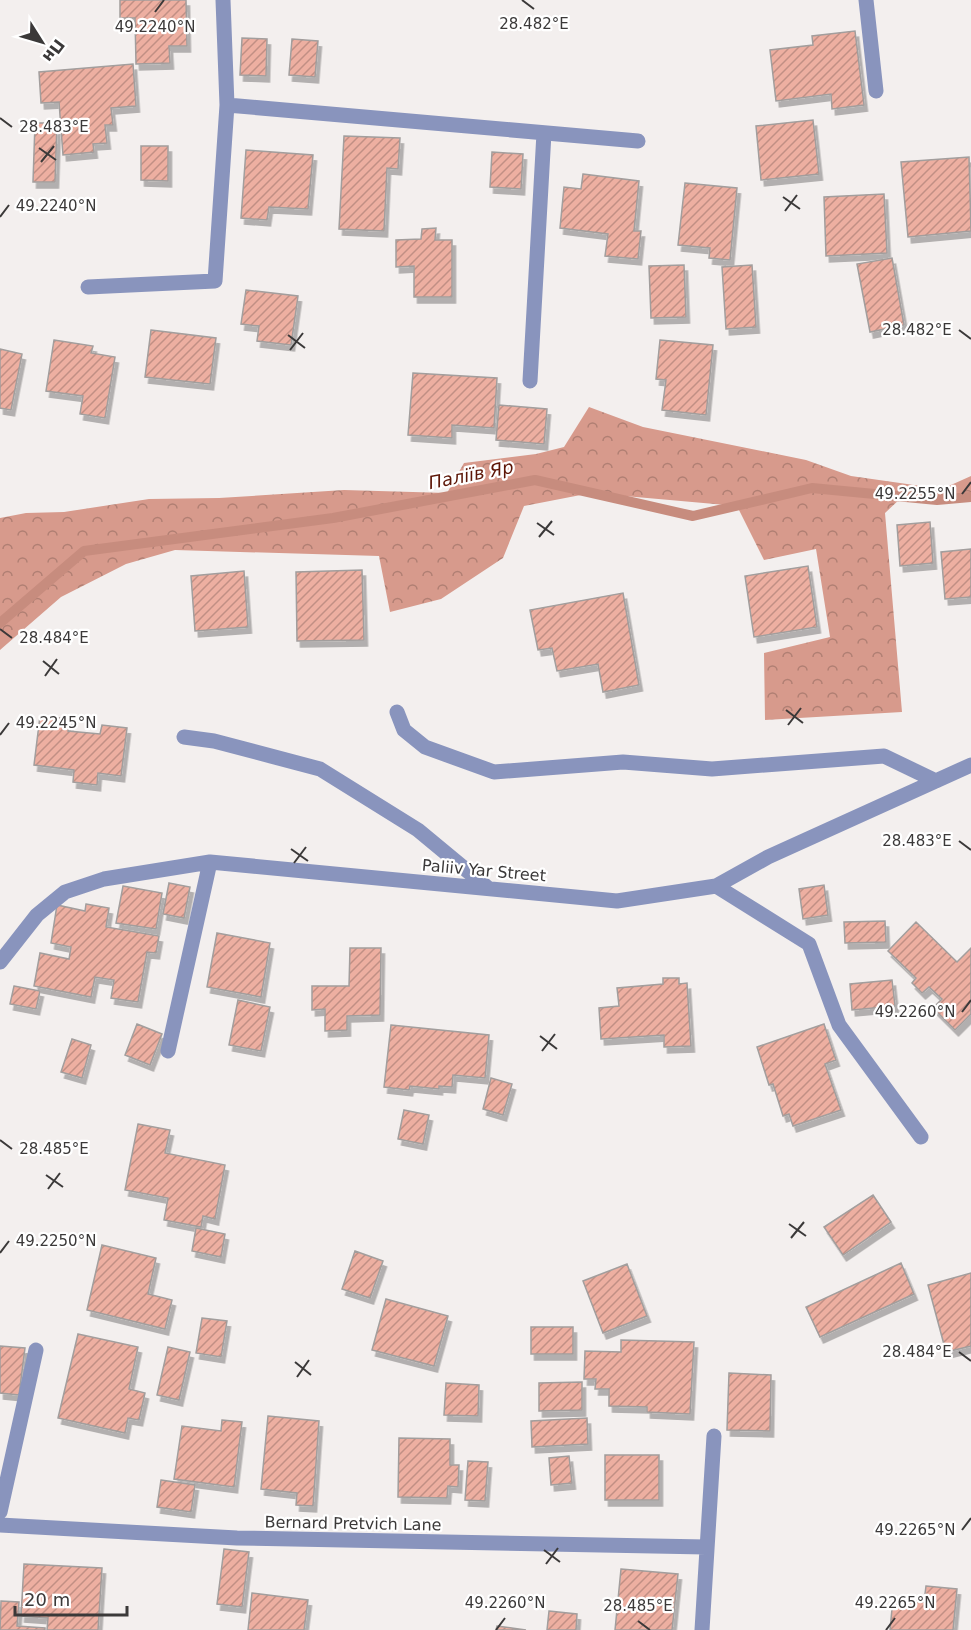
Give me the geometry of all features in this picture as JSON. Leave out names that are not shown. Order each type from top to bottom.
[{"type":"street","points":[[88,287],[215,281],[227,105],[223,0]]},
{"type":"street","points":[[866,0],[876,91]]},
{"type":"street","points":[[227,105],[638,141]]},
{"type":"street","points":[[530,381],[544,133]]},
{"type":"street","points":[[397,712],[404,730],[426,747],[494,772],[624,762],[712,769],[884,756],[936,781]]},
{"type":"street","points":[[184,737],[214,741],[320,769],[418,830],[488,888]]},
{"type":"street","name":"Paliiv Yar Street","points":[[0,962],[37,915],[64,892],[104,879],[210,862],[617,901],[716,886],[768,856],[971,765]]},
{"type":"street","points":[[168,1051],[210,862]]},
{"type":"street","points":[[716,886],[809,944],[839,1026],[921,1137]]},
{"type":"street","points":[[0,1512],[36,1350]]},
{"type":"street","points":[[702,1630],[714,1436]]},
{"type":"street","name":"Bernard Pretvich Lane","points":[[0,1525],[237,1538],[706,1547]]},
{"type":"green space","points":[[589,407],[643,427],[806,460],[851,476],[942,489],[971,476],[971,497],[937,500],[902,497],[885,513],[902,712],[765,720],[764,653],[830,637],[816,549],[764,560],[737,506],[591,493],[524,506],[503,558],[441,599],[390,612],[379,556],[175,550],[126,564],[61,597],[0,650],[0,518],[26,513],[64,512],[149,499],[219,498],[344,490],[447,493],[464,463],[536,454],[564,447]]},
{"type":"building","points":[[120,0],[186,0],[187,46],[169,46],[170,63],[136,64],[135,18],[120,18]]},
{"type":"building","points":[[855,31],[864,105],[832,109],[831,94],[776,101],[770,50],[813,45],[812,36]]},
{"type":"building","points":[[242,38],[267,39],[266,76],[240,75]]},
{"type":"building","points":[[292,39],[318,41],[315,77],[289,75]]},
{"type":"building","points":[[133,64],[136,106],[111,108],[113,125],[105,125],[107,143],[93,144],[94,152],[63,155],[59,102],[41,103],[39,72]]},
{"type":"building","points":[[813,120],[819,174],[761,180],[756,126]]},
{"type":"building","points":[[35,123],[57,123],[55,182],[33,182]]},
{"type":"building","points":[[344,136],[400,138],[398,169],[387,168],[384,231],[339,229]]},
{"type":"building","points":[[141,146],[168,146],[168,181],[141,180]]},
{"type":"building","points":[[246,150],[313,155],[308,209],[269,207],[267,220],[241,218]]},
{"type":"building","points":[[492,152],[523,154],[521,189],[490,187]]},
{"type":"building","points":[[969,157],[971,231],[908,237],[901,162]]},
{"type":"building","points":[[583,174],[639,181],[634,231],[641,231],[638,259],[605,256],[608,234],[560,228],[564,187],[581,189]]},
{"type":"building","points":[[685,183],[737,188],[730,260],[709,258],[710,248],[678,245]]},
{"type":"building","points":[[884,194],[887,253],[826,256],[824,197]]},
{"type":"building","points":[[436,228],[435,240],[452,240],[452,297],[414,297],[414,266],[396,267],[396,240],[421,239],[422,229]]},
{"type":"building","points":[[892,258],[904,325],[870,332],[857,264]]},
{"type":"building","points":[[684,265],[686,317],[651,318],[649,266]]},
{"type":"building","points":[[752,265],[756,327],[726,329],[722,267]]},
{"type":"building","points":[[246,290],[298,296],[291,345],[257,341],[259,326],[241,324]]},
{"type":"building","points":[[151,330],[216,338],[210,384],[145,377]]},
{"type":"building","points":[[54,340],[93,346],[91,353],[115,357],[105,418],[80,414],[83,396],[46,391]]},
{"type":"building","points":[[660,340],[713,345],[706,415],[662,410],[666,380],[656,379]]},
{"type":"building","points":[[0,349],[22,354],[11,410],[0,408]]},
{"type":"building","points":[[413,373],[497,378],[494,428],[452,425],[452,438],[408,435]]},
{"type":"building","points":[[499,405],[547,409],[544,444],[496,440]]},
{"type":"building","points":[[930,522],[933,563],[900,566],[897,525]]},
{"type":"building","points":[[971,549],[971,597],[945,599],[941,552]]},
{"type":"building","points":[[808,566],[817,627],[754,637],[745,576]]},
{"type":"building","points":[[362,570],[364,640],[297,641],[296,572]]},
{"type":"building","points":[[244,571],[248,627],[195,631],[191,576]]},
{"type":"building","points":[[623,593],[639,685],[603,692],[598,664],[557,671],[552,648],[538,650],[530,610]]},
{"type":"building","points":[[40,716],[70,719],[68,731],[100,734],[102,725],[127,728],[121,776],[98,773],[97,785],[73,782],[74,770],[34,765]]},
{"type":"building","points":[[169,883],[190,887],[184,918],[163,914]]},
{"type":"building","points":[[824,885],[828,915],[803,919],[799,889]]},
{"type":"building","points":[[123,886],[162,893],[156,929],[116,923]]},
{"type":"building","points":[[86,904],[109,908],[106,927],[159,936],[156,953],[147,952],[138,1002],[111,998],[114,980],[95,977],[91,997],[34,986],[40,953],[69,959],[71,947],[51,943],[57,905],[85,911]]},
{"type":"building","points":[[885,921],[886,942],[845,943],[844,922]]},
{"type":"building","points":[[916,922],[957,962],[971,948],[971,1014],[955,1030],[933,1008],[942,999],[929,987],[922,993],[912,983],[916,978],[888,951]]},
{"type":"building","points":[[217,933],[270,943],[261,997],[207,987]]},
{"type":"building","points":[[350,948],[381,948],[380,1015],[347,1016],[347,1030],[325,1031],[325,1009],[312,1010],[312,986],[349,986]]},
{"type":"building","points":[[663,978],[679,978],[679,984],[687,983],[691,1046],[664,1047],[664,1035],[601,1039],[599,1008],[619,1006],[617,988],[663,984]]},
{"type":"building","points":[[892,980],[895,1006],[852,1010],[850,984]]},
{"type":"building","points":[[14,986],[40,991],[36,1009],[10,1004]]},
{"type":"building","points":[[238,1000],[270,1007],[261,1051],[229,1045]]},
{"type":"building","points":[[137,1024],[162,1034],[150,1065],[125,1055]]},
{"type":"building","points":[[824,1024],[836,1060],[825,1064],[841,1110],[793,1126],[789,1114],[783,1116],[773,1084],[769,1085],[757,1047]]},
{"type":"building","points":[[391,1025],[489,1035],[485,1078],[453,1075],[452,1087],[439,1086],[439,1089],[410,1086],[409,1090],[384,1087]]},
{"type":"building","points":[[72,1039],[91,1045],[82,1078],[61,1072]]},
{"type":"building","points":[[491,1078],[512,1084],[503,1115],[483,1109]]},
{"type":"building","points":[[404,1110],[429,1115],[423,1144],[398,1139]]},
{"type":"building","points":[[138,1124],[170,1130],[165,1153],[225,1165],[215,1219],[203,1216],[201,1227],[164,1220],[168,1198],[125,1190]]},
{"type":"building","points":[[873,1195],[891,1222],[843,1255],[824,1227]]},
{"type":"building","points":[[196,1228],[225,1234],[221,1257],[192,1251]]},
{"type":"building","points":[[102,1245],[156,1258],[148,1294],[172,1300],[165,1329],[87,1310]]},
{"type":"building","points":[[355,1251],[383,1261],[370,1298],[342,1289]]},
{"type":"building","points":[[901,1263],[914,1294],[820,1337],[806,1307]]},
{"type":"building","points":[[627,1264],[647,1316],[603,1333],[583,1281]]},
{"type":"building","points":[[971,1273],[971,1346],[946,1352],[928,1285]]},
{"type":"building","points":[[386,1299],[448,1316],[434,1366],[372,1350]]},
{"type":"building","points":[[202,1318],[227,1321],[221,1357],[196,1353]]},
{"type":"building","points":[[531,1327],[573,1327],[573,1354],[531,1354]]},
{"type":"building","points":[[78,1334],[138,1347],[129,1389],[145,1393],[139,1420],[128,1418],[125,1433],[58,1418]]},
{"type":"building","points":[[621,1340],[694,1342],[690,1414],[647,1412],[647,1407],[609,1406],[609,1389],[595,1389],[596,1379],[584,1379],[585,1351],[621,1352]]},
{"type":"building","points":[[0,1346],[25,1348],[19,1395],[0,1393]]},
{"type":"building","points":[[168,1347],[190,1352],[179,1400],[157,1395]]},
{"type":"building","points":[[729,1373],[771,1375],[770,1431],[727,1430]]},
{"type":"building","points":[[582,1382],[582,1410],[539,1411],[539,1383]]},
{"type":"building","points":[[446,1383],[479,1385],[478,1416],[444,1415]]},
{"type":"building","points":[[268,1416],[319,1421],[313,1506],[296,1505],[297,1493],[261,1489]]},
{"type":"building","points":[[587,1418],[588,1444],[532,1447],[531,1421]]},
{"type":"building","points":[[222,1420],[242,1422],[234,1487],[174,1479],[182,1426],[221,1431]]},
{"type":"building","points":[[399,1438],[450,1439],[450,1465],[459,1465],[458,1487],[448,1486],[447,1498],[398,1497]]},
{"type":"building","points":[[605,1455],[659,1455],[659,1500],[605,1500]]},
{"type":"building","points":[[569,1456],[572,1483],[551,1485],[549,1458]]},
{"type":"building","points":[[468,1461],[488,1462],[485,1501],[465,1500]]},
{"type":"building","points":[[161,1480],[195,1485],[191,1512],[157,1507]]},
{"type":"building","points":[[224,1549],[249,1552],[242,1607],[217,1604]]},
{"type":"building","points":[[24,1564],[102,1568],[98,1630],[47,1630],[48,1618],[21,1616]]},
{"type":"building","points":[[621,1569],[678,1574],[672,1630],[615,1630]]},
{"type":"building","points":[[926,1586],[957,1589],[953,1630],[890,1630],[893,1598],[924,1602]]},
{"type":"building","points":[[252,1593],[308,1600],[304,1630],[248,1630]]},
{"type":"building","points":[[1,1601],[19,1602],[17,1626],[45,1628],[45,1630],[0,1630]]},
{"type":"building","points":[[549,1611],[577,1614],[576,1630],[547,1630]]},
{"type":"building","points":[[497,1626],[526,1630],[496,1630]]},
{"type":"waterway","name":"Паліїв Яр","points":[[0,623],[84,551],[333,518],[535,480],[693,516],[812,488],[937,500],[971,497]]}]
